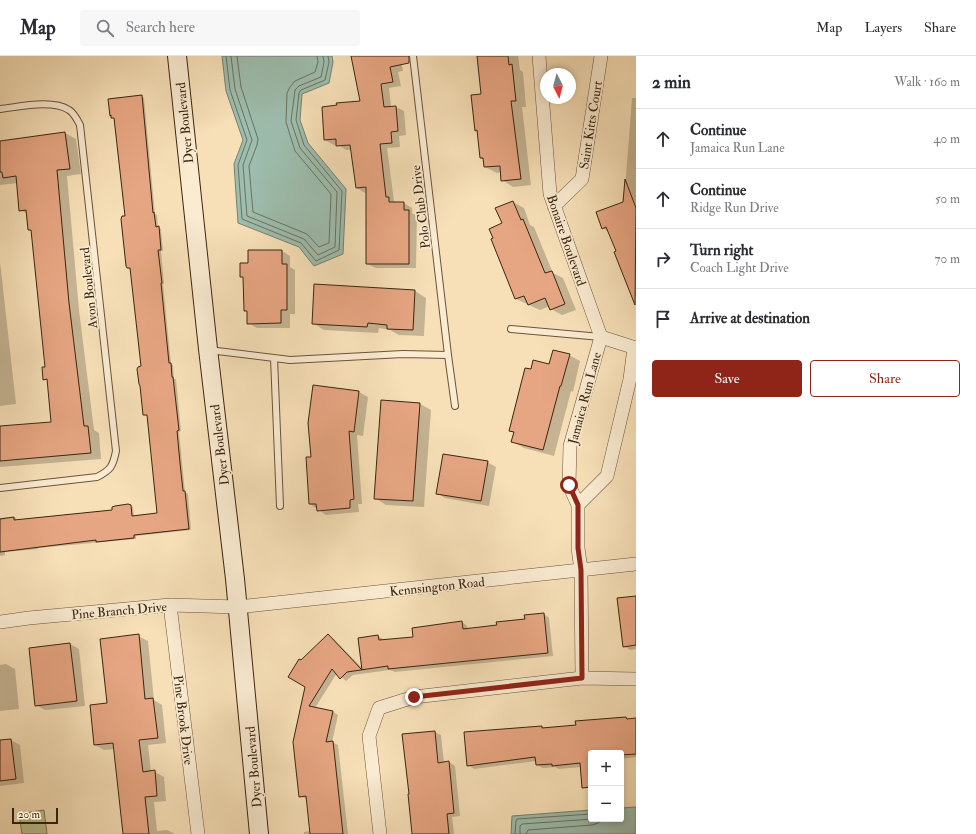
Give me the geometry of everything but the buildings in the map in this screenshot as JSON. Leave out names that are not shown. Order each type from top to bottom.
[{"type":"main road","name":"Dyer Boulevard","points":[[177,56],[208,349],[238,607],[259,834]]},
{"type":"street","name":"Bonaire Boulevard","points":[[539,56],[550,194],[601,337]]},
{"type":"street","name":"Saint Kitts Court","points":[[554,206],[582,179],[601,56]]},
{"type":"street","points":[[578,505],[607,476],[630,379],[635,348],[601,337]]},
{"type":"street","name":"Jamaica Run Lane","points":[[582,678],[581,570],[578,548],[578,505],[569,485],[570,446],[601,337]]},
{"type":"street","name":"Kennsington Road","points":[[238,607],[636,564]]},
{"type":"street","name":"Pine Branch Drive","points":[[0,622],[170,605],[238,607]]},
{"type":"street","name":"Pine Brook Drive","points":[[170,605],[198,834]]},
{"type":"street","points":[[380,834],[369,736],[379,708],[414,697],[582,678],[636,679]]},
{"type":"lane","name":"Polo Club Drive","points":[[413,56],[455,406]]},
{"type":"lane","name":"Avon Boulevard","points":[[0,110],[53,104],[70,110],[76,116],[80,125],[116,443],[116,451],[112,467],[106,472],[93,478],[0,488]]},
{"type":"lane","points":[[511,329],[601,337]]},
{"type":"lane","points":[[208,349],[290,360],[403,354],[448,354]]},
{"type":"lane","points":[[274,358],[280,506]]},
{"type":"green space","points":[[44,810],[47,834],[22,834],[19,814]]},
{"type":"water","points":[[222,56],[332,56],[333,62],[329,83],[302,94],[300,120],[308,143],[346,189],[343,254],[314,266],[299,247],[238,223],[234,164],[243,140],[226,91]]},
{"type":"water","points":[[636,807],[636,834],[511,834],[512,816],[588,810],[588,822],[624,822],[624,808]]},
{"type":"route","points":[[414,697],[582,678],[581,570],[578,548],[578,505],[569,485]]}]
